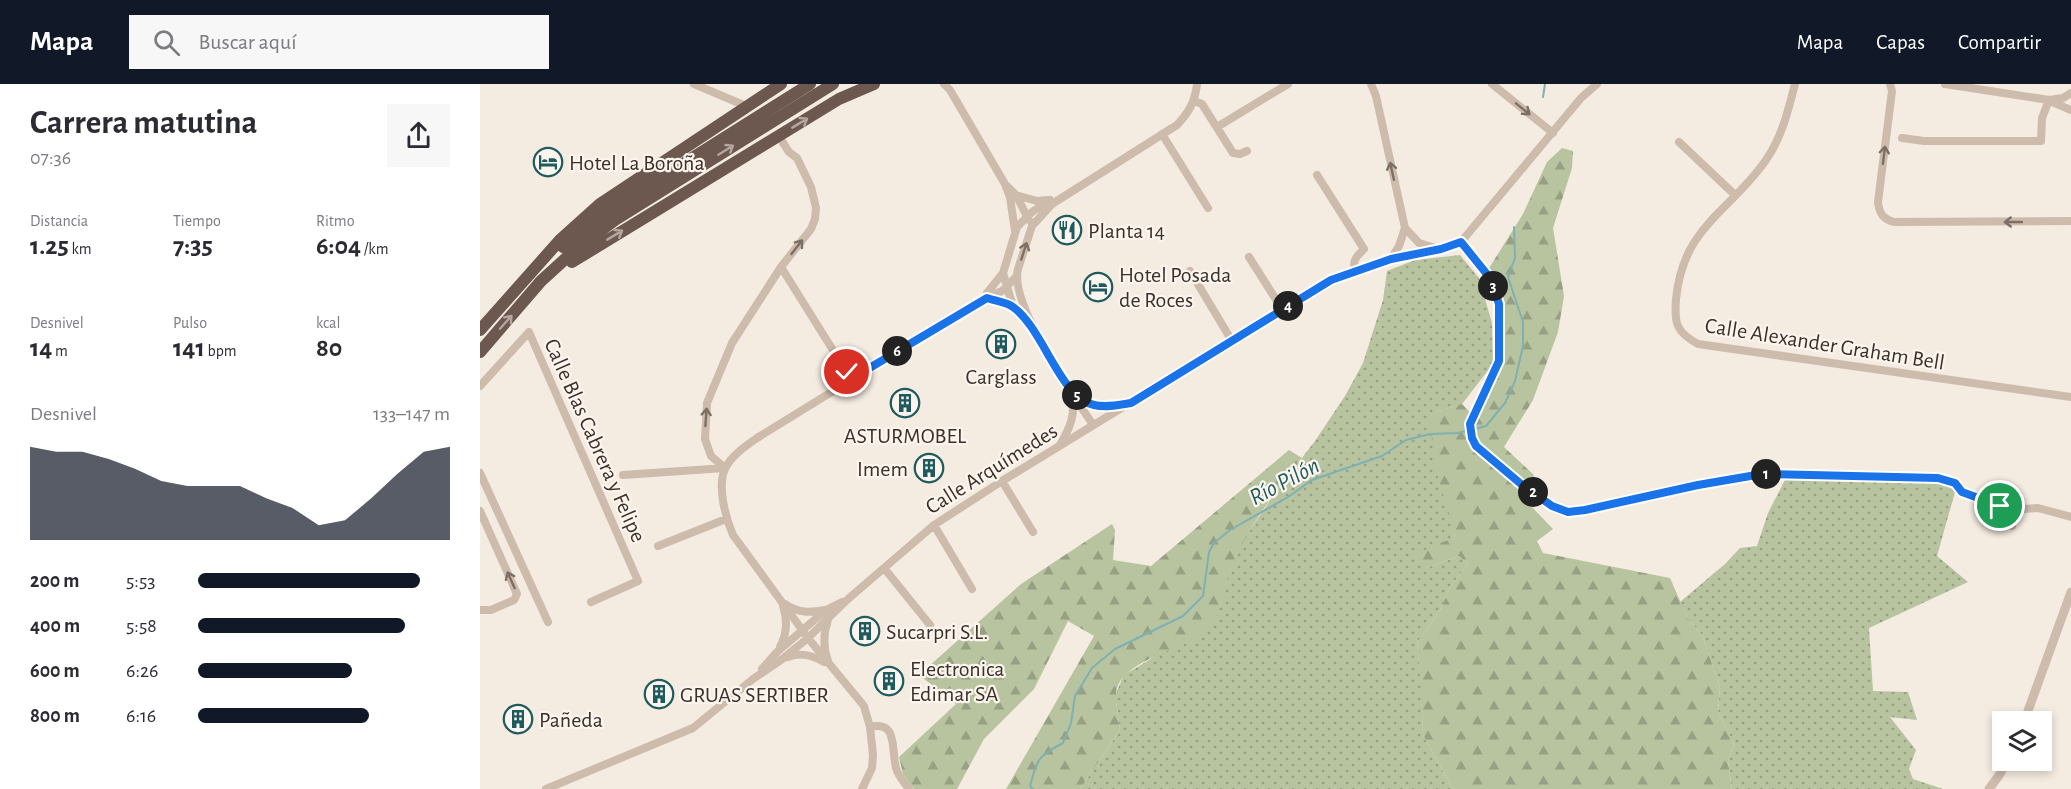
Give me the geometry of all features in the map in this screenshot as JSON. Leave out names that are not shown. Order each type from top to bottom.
[{"type":"highway","points":[[480,330],[560,240],[600,204],[780,84]]},
{"type":"highway","points":[[525,277],[608,211],[810,84]]},
{"type":"highway","points":[[480,352],[541,281],[575,250],[615,220],[833,84]]},
{"type":"highway","points":[[533,292],[554,278],[575,259],[778,135],[839,99],[874,84]]},
{"type":"street","points":[[694,84],[747,106]]},
{"type":"street","points":[[985,297],[1003,273],[1021,221],[1177,125],[1187,114],[1194,101],[1197,84]]},
{"type":"street","points":[[1217,127],[1288,84]]},
{"type":"street","points":[[1371,84],[1376,96],[1404,228],[1399,246],[1391,259]]},
{"type":"street","points":[[1492,84],[1553,133]]},
{"type":"street","points":[[1597,84],[1581,98],[1461,242],[1486,273],[1499,304],[1499,361],[1470,424],[1476,446],[1521,484],[1552,506],[1568,512],[1698,485],[1771,474],[1938,478],[1955,483],[1962,492],[2010,510],[2038,508],[2071,517]]},
{"type":"street","name":"Calle Alexander Graham Bell","points":[[1795,84],[1785,124],[1766,161],[1704,228],[1687,255],[1677,289],[1675,315],[1677,327],[1698,344],[2071,397]]},
{"type":"street","points":[[1898,84],[1891,88],[1878,202],[1879,211],[1885,220],[1894,222],[2071,221]]},
{"type":"street","points":[[1945,84],[2049,100],[2071,110]]},
{"type":"street","points":[[947,86],[1032,226]]},
{"type":"street","points":[[2049,100],[2062,98],[2071,93]]},
{"type":"street","points":[[1902,138],[1924,141],[2041,141],[2042,118],[2049,100]]},
{"type":"street","points":[[1194,101],[1202,104],[1233,153],[1240,154],[1247,151]]},
{"type":"street","points":[[1162,134],[1208,208]]},
{"type":"street","points":[[725,468],[711,456],[705,439],[707,403],[732,343],[782,267],[811,230],[816,208],[811,187],[797,158],[789,152],[778,135]]},
{"type":"street","points":[[1679,142],[1735,195]]},
{"type":"street","points":[[1317,175],[1364,249],[1355,257],[1353,265],[1355,271]]},
{"type":"street","points":[[1013,196],[1037,201],[1054,199]]},
{"type":"street","points":[[1013,196],[1016,231]]},
{"type":"street","points":[[1054,199],[1032,226],[1016,277],[1018,290],[1028,321],[1093,425]]},
{"type":"street","points":[[1028,216],[1038,218]]},
{"type":"street","points":[[1404,228],[1419,243],[1441,249]]},
{"type":"street","name":"Calle Arquímedes","points":[[828,614],[934,525],[1331,280],[1391,259],[1441,249],[1461,242]]},
{"type":"street","points":[[1249,257],[1282,309]]},
{"type":"street","points":[[782,267],[851,379]]},
{"type":"street","points":[[1190,271],[1232,341]]},
{"type":"street","points":[[1003,273],[1013,307]]},
{"type":"street","points":[[862,789],[872,768],[873,742],[864,706],[805,635],[733,536],[726,519],[723,491],[725,468],[737,454],[757,438],[985,297],[1006,287],[1016,277]]},
{"type":"street","points":[[1006,287],[1013,290],[1024,310]]},
{"type":"street","points":[[985,297],[1013,307],[1028,321]]},
{"type":"street","name":"Calle Blas Cabrera y Felipe","points":[[480,386],[529,332],[639,581],[591,602]]},
{"type":"street","points":[[1071,390],[1086,402],[1094,405],[1115,406],[1131,403]]},
{"type":"street","points":[[1059,446],[1069,431],[1074,416],[1071,390]]},
{"type":"street","points":[[622,475],[725,468]]},
{"type":"street","points":[[480,473],[548,622]]},
{"type":"street","points":[[1002,481],[1033,532]]},
{"type":"street","points":[[2010,510],[2012,526]]},
{"type":"street","points":[[480,511],[517,594],[514,600],[491,610],[480,610]]},
{"type":"street","points":[[658,546],[726,519]]},
{"type":"street","points":[[934,525],[972,589]]},
{"type":"street","points":[[884,568],[930,625]]},
{"type":"street","points":[[2028,711],[2071,592]]},
{"type":"street","name":"Calle Arquímedes","points":[[768,668],[809,629],[848,598]]},
{"type":"street","points":[[782,602],[792,609],[806,613],[828,614],[824,634],[825,654],[829,665]]},
{"type":"street","points":[[777,652],[784,640],[787,624],[782,602]]},
{"type":"street","name":"Calle Arquímedes","points":[[546,789],[693,728],[753,679],[781,660],[839,603]]},
{"type":"street","name":"Calle Arquímedes","points":[[753,679],[777,652],[805,635]]},
{"type":"street","points":[[781,660],[803,654],[816,657],[829,665]]},
{"type":"street","points":[[870,727],[880,724],[887,727],[891,733],[897,770],[909,789]]},
{"type":"street","points":[[1989,789],[2002,771]]},
{"type":"green space","points":[[1562,148],[1573,151],[1572,168],[1553,228],[1564,296],[1558,332],[1533,400],[1504,447],[1534,475],[1527,495],[1529,504],[1553,529],[1537,541],[1543,553],[1670,578],[1688,619],[1702,635],[1720,687],[1718,711],[1734,744],[1728,761],[1732,789],[1453,789],[1423,735],[1417,643],[1440,610],[1451,586],[1468,564],[1459,556],[1426,568],[1416,554],[1455,537],[1435,466],[1429,414],[1462,404],[1473,415],[1497,367],[1500,291],[1486,273],[1523,214],[1547,162]]},
{"type":"green space","points":[[1460,255],[1479,278],[1492,323],[1493,364],[1462,404],[1430,414],[1455,537],[1426,568],[1459,556],[1468,564],[1451,586],[1440,610],[1417,643],[1422,690],[1423,735],[1453,789],[1080,789],[1120,730],[1115,695],[1124,675],[1149,660],[1219,607],[1227,578],[1241,543],[1345,396],[1363,363],[1383,300],[1387,271],[1415,260]]},
{"type":"green space","points":[[1289,450],[1302,458],[1246,537],[1232,566],[1210,628],[1194,639],[1151,658],[1126,674],[1119,685],[1116,697],[1120,730],[1080,789],[1006,789],[1094,636],[1068,621],[1034,689],[984,739],[957,789],[914,789],[903,774],[899,757],[956,704],[919,675],[1021,584],[1112,524],[1115,530],[1113,560],[1151,566]]},
{"type":"green space","points":[[1786,478],[1946,483],[1955,492],[1937,556],[1968,582],[1869,628],[1873,691],[1908,692],[1917,720],[1890,717],[1916,750],[1909,769],[1913,779],[1943,789],[1732,789],[1728,761],[1734,744],[1718,711],[1720,687],[1702,635],[1688,619],[1680,602],[1725,564],[1740,548],[1757,546],[1768,513]]},
{"type":"waterway","name":"Río Pilón","points":[[1543,97],[1545,84]]},
{"type":"waterway","name":"Río Pilón","points":[[1474,429],[1486,426],[1505,403],[1515,381],[1523,346],[1523,322],[1508,277],[1515,258],[1514,227]]},
{"type":"waterway","name":"Río Pilón","points":[[1033,789],[1030,786],[1037,764],[1043,755],[1063,743],[1071,723],[1075,696],[1092,668],[1115,649],[1183,616],[1203,596],[1209,552],[1214,543],[1230,530],[1288,497],[1312,480],[1382,456],[1406,440],[1430,434],[1458,433],[1469,430]]},
{"type":"place","name":"Hotel La Boroña","points":[[548,162]]},
{"type":"place","name":"Planta 14","points":[[1067,230]]},
{"type":"place","name":"Hotel Posada de Roces","points":[[1098,287]]},
{"type":"place","name":"Carglass","points":[[1001,344]]},
{"type":"place","name":"ASTURMOBEL","points":[[905,403]]},
{"type":"place","name":"Imem","points":[[929,468]]},
{"type":"place","name":"Sucarpri S.L.","points":[[865,631]]},
{"type":"place","name":"Electronica Edimar SA","points":[[889,681]]},
{"type":"place","name":"GRUAS SERTIBER","points":[[659,694]]},
{"type":"place","name":"Pañeda","points":[[518,719]]},
{"type":"route","points":[[847,372],[851,379],[987,298],[1013,307],[1028,321],[1071,390],[1086,402],[1094,405],[1115,406],[1131,403],[1331,280],[1391,259],[1441,249],[1461,242],[1486,273],[1499,304],[1499,361],[1482,401],[1473,415],[1470,424],[1472,438],[1476,446],[1521,484],[1552,506],[1568,512],[1576,512],[1698,485],[1762,474],[1787,474],[1947,479],[1955,483],[1962,492],[2000,506]]}]
